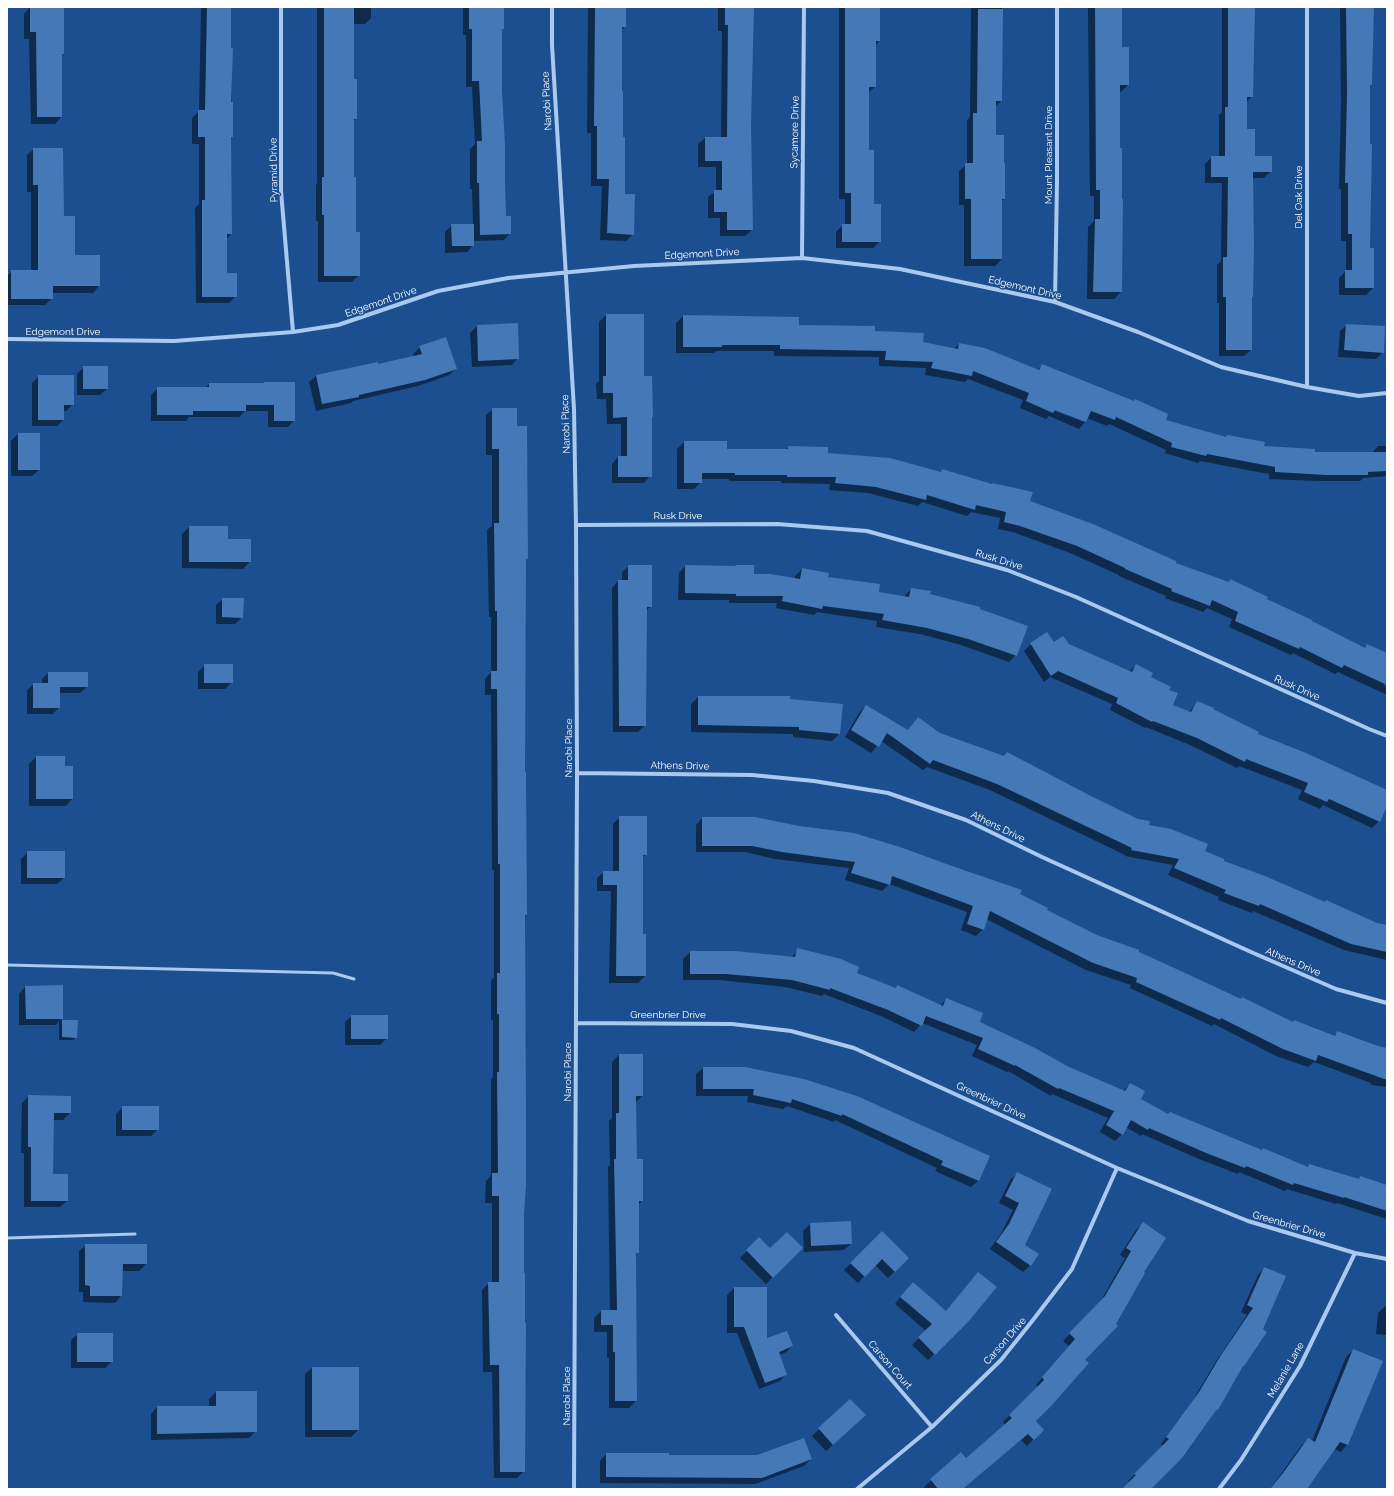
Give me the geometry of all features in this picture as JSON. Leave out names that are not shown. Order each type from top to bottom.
[{"type":"street","name":"Pyramid Drive","points":[[281,7],[282,191],[293,332]]},
{"type":"street","name":"Narobi Place","points":[[552,7],[552,53],[574,409],[576,525],[577,773],[574,1489]]},
{"type":"street","name":"Sycamore Drive","points":[[802,258],[804,7]]},
{"type":"street","name":"Mount Pleasant Drive","points":[[1055,302],[1058,181],[1057,7]]},
{"type":"street","name":"Del Oak Drive","points":[[1307,7],[1307,387]]},
{"type":"street","name":"Edgemont Drive","points":[[7,339],[174,341],[293,332],[338,324],[438,291],[508,278],[634,266],[802,258],[900,269],[1055,302],[1138,332],[1221,367],[1307,387],[1359,396],[1387,393]]},
{"type":"street","name":"Rusk Drive","points":[[576,525],[777,524],[867,531],[1007,570],[1076,597],[1387,736]]},
{"type":"street","name":"Athens Drive","points":[[577,773],[752,775],[814,781],[888,793],[966,820],[1050,861],[1336,989],[1387,1003]]},
{"type":"street","name":"Greenbrier Drive","points":[[576,1023],[732,1024],[790,1031],[854,1048],[1117,1168],[1248,1221],[1355,1253],[1387,1259]]},
{"type":"street","name":"Carson Drive","points":[[857,1489],[932,1427],[1001,1360],[1072,1268],[1117,1168]]},
{"type":"street","name":"Melanie Lane","points":[[1219,1489],[1241,1460],[1300,1366],[1355,1253]]},
{"type":"street","name":"Carson Court","points":[[836,1315],[932,1427]]},
{"type":"lane","points":[[7,964],[333,973],[354,979]]},
{"type":"lane","points":[[7,1238],[134,1234]]},
{"type":"building","points":[[30,7],[64,7],[62,117],[37,117],[36,32],[30,32]]},
{"type":"building","points":[[207,7],[231,7],[231,48],[233,48],[231,102],[233,102],[233,137],[231,137],[232,234],[227,234],[227,273],[237,273],[237,297],[202,297],[202,200],[205,200],[205,137],[198,137],[198,110],[205,110]]},
{"type":"building","points":[[324,7],[354,7],[354,79],[357,79],[357,119],[354,119],[354,177],[356,177],[356,232],[360,232],[360,276],[324,276],[324,215],[322,215],[322,177],[324,177]]},
{"type":"building","points":[[469,7],[504,7],[504,29],[502,29],[502,90],[505,146],[506,216],[511,216],[511,234],[480,235],[479,183],[477,183],[477,141],[482,141],[479,81],[472,81],[472,29],[469,29]]},
{"type":"building","points":[[595,7],[626,7],[626,27],[622,27],[625,194],[635,194],[634,235],[607,233],[609,179],[597,179],[597,126],[594,126]]},
{"type":"building","points":[[725,7],[754,7],[751,124],[753,230],[727,230],[727,212],[714,212],[714,190],[722,190],[722,161],[705,161],[705,137],[727,137],[728,25],[725,25]]},
{"type":"building","points":[[845,7],[880,7],[880,41],[876,41],[876,87],[869,87],[869,150],[874,150],[874,204],[881,204],[881,242],[842,242],[842,224],[851,224],[851,193],[845,193]]},
{"type":"building","points":[[1095,7],[1122,7],[1122,47],[1129,47],[1129,85],[1120,85],[1120,148],[1122,148],[1123,199],[1122,292],[1093,292],[1095,219],[1100,219],[1100,190],[1096,190]]},
{"type":"building","points":[[1346,7],[1374,7],[1372,85],[1370,85],[1370,144],[1372,144],[1370,248],[1374,248],[1374,288],[1345,288],[1345,270],[1352,270],[1352,234],[1348,234],[1348,183],[1345,183],[1347,94]]},
{"type":"building","points":[[1228,8],[1255,8],[1253,97],[1247,97],[1247,129],[1255,129],[1255,156],[1272,156],[1272,172],[1253,172],[1254,247],[1252,350],[1226,350],[1226,297],[1223,297],[1223,257],[1227,257],[1228,177],[1211,177],[1211,156],[1225,156],[1225,107],[1228,107]]},
{"type":"building","points":[[978,9],[1003,9],[1002,101],[996,101],[996,135],[1004,135],[1005,199],[1002,199],[1002,259],[971,259],[971,199],[965,199],[965,163],[973,163],[973,113],[977,113]]},
{"type":"building","points":[[33,148],[63,148],[64,216],[75,216],[75,255],[100,255],[100,286],[53,286],[53,299],[11,299],[11,270],[38,270],[38,185],[33,185]]},
{"type":"building","points":[[451,224],[474,224],[474,246],[452,246]]},
{"type":"building","points":[[606,314],[644,314],[644,376],[652,376],[652,477],[618,477],[618,456],[627,456],[627,417],[613,418],[613,393],[603,393],[603,376],[606,376]]},
{"type":"building","points":[[683,315],[799,317],[799,325],[875,326],[875,331],[924,333],[923,342],[958,349],[959,343],[985,348],[1039,370],[1042,364],[1134,401],[1135,399],[1168,414],[1166,420],[1226,437],[1227,435],[1265,442],[1264,446],[1315,449],[1315,452],[1387,452],[1387,471],[1368,472],[1368,475],[1326,475],[1275,472],[1275,467],[1207,454],[1206,456],[1171,447],[1172,443],[1116,417],[1115,420],[1091,411],[1086,422],[1055,410],[1053,413],[1026,401],[1029,393],[973,371],[972,376],[931,368],[933,362],[885,360],[886,351],[780,349],[780,345],[683,347]]},
{"type":"building","points":[[518,323],[519,359],[478,361],[477,325]]},
{"type":"building","points":[[1346,324],[1385,326],[1384,353],[1344,350]]},
{"type":"building","points":[[446,337],[457,369],[425,380],[359,395],[359,397],[322,404],[316,375],[378,362],[378,364],[422,354],[419,346]]},
{"type":"building","points":[[83,366],[108,366],[108,389],[83,389]]},
{"type":"building","points":[[38,375],[74,375],[74,405],[64,405],[64,420],[38,420]]},
{"type":"building","points":[[295,382],[295,421],[274,421],[274,405],[246,405],[246,411],[193,411],[193,415],[157,415],[157,387],[209,387],[209,383]]},
{"type":"building","points":[[492,408],[517,408],[517,426],[527,426],[528,559],[526,559],[525,772],[527,915],[525,915],[526,1185],[524,1215],[526,1323],[525,1472],[500,1472],[499,1365],[490,1365],[488,1282],[499,1282],[499,1196],[492,1196],[492,1173],[498,1173],[497,1072],[499,1072],[499,1014],[497,1014],[497,973],[500,973],[497,689],[491,689],[491,671],[497,671],[497,611],[495,611],[494,523],[499,523],[499,449],[492,449]]},
{"type":"building","points":[[18,433],[40,433],[40,470],[18,470]]},
{"type":"building","points":[[684,441],[727,441],[727,449],[788,449],[788,446],[828,447],[828,453],[890,458],[941,472],[942,469],[992,484],[1033,492],[1030,501],[1093,524],[1176,561],[1176,563],[1229,582],[1230,579],[1268,597],[1267,599],[1312,620],[1365,648],[1367,644],[1387,653],[1387,685],[1344,665],[1342,668],[1300,647],[1299,649],[1235,621],[1238,612],[1212,600],[1210,606],[1171,591],[1172,589],[1077,546],[1004,522],[1006,512],[976,505],[975,510],[927,495],[926,500],[876,487],[835,483],[836,477],[787,477],[787,475],[735,475],[735,473],[702,473],[702,483],[684,483]]},
{"type":"building","points":[[189,526],[228,526],[228,539],[251,539],[251,562],[189,562]]},
{"type":"building","points":[[628,565],[652,565],[652,607],[647,607],[646,726],[619,726],[618,580],[628,580]]},
{"type":"building","points":[[685,565],[754,565],[754,574],[770,574],[800,579],[802,568],[829,573],[828,577],[880,584],[879,592],[909,597],[911,588],[931,591],[930,594],[980,607],[980,609],[1028,626],[1017,656],[968,639],[927,628],[882,620],[884,614],[823,606],[822,609],[782,601],[783,596],[736,596],[736,594],[685,593]]},
{"type":"building","points":[[222,598],[244,598],[243,618],[222,617]]},
{"type":"building","points":[[1047,632],[1054,642],[1063,636],[1069,644],[1132,672],[1136,664],[1153,673],[1151,677],[1171,687],[1169,690],[1178,693],[1173,705],[1191,712],[1197,701],[1214,708],[1213,709],[1259,732],[1258,734],[1306,753],[1387,790],[1387,806],[1380,822],[1329,799],[1327,802],[1304,792],[1308,783],[1246,759],[1245,762],[1197,738],[1153,721],[1152,722],[1116,703],[1118,698],[1058,671],[1051,676],[1030,643]]},
{"type":"building","points":[[204,664],[233,664],[233,683],[204,683]]},
{"type":"building","points":[[48,672],[88,672],[88,687],[60,687],[60,708],[33,708],[33,683],[48,683]]},
{"type":"building","points":[[698,696],[791,696],[790,699],[843,704],[840,734],[799,730],[799,727],[698,725]]},
{"type":"building","points":[[866,705],[908,730],[918,717],[940,733],[1004,756],[1007,752],[1138,819],[1150,821],[1149,825],[1171,829],[1208,844],[1205,851],[1224,859],[1224,861],[1265,876],[1325,902],[1326,900],[1377,923],[1387,925],[1387,952],[1351,944],[1260,904],[1259,906],[1224,893],[1226,890],[1174,868],[1179,859],[1131,850],[1132,848],[997,784],[933,760],[930,764],[887,733],[879,747],[851,730]]},
{"type":"building","points":[[36,756],[65,756],[65,766],[73,766],[73,799],[36,799]]},
{"type":"building","points":[[619,816],[647,816],[647,855],[643,855],[643,934],[646,934],[646,976],[616,976],[617,885],[603,885],[603,871],[619,871]]},
{"type":"building","points":[[702,817],[755,817],[799,826],[854,833],[900,847],[1022,890],[1020,894],[1048,908],[1047,910],[1097,935],[1139,950],[1139,952],[1241,999],[1242,997],[1293,1022],[1294,1020],[1335,1036],[1337,1031],[1387,1048],[1387,1080],[1318,1055],[1316,1061],[1283,1049],[1221,1018],[1220,1020],[1136,982],[1137,978],[1093,963],[990,911],[984,930],[967,924],[973,906],[892,876],[890,885],[851,873],[855,862],[782,852],[752,846],[702,846]]},
{"type":"building","points":[[27,851],[65,851],[65,878],[27,878]]},
{"type":"building","points":[[797,948],[841,959],[859,967],[857,973],[896,988],[897,985],[943,1006],[946,998],[983,1013],[980,1022],[1037,1049],[1067,1066],[1125,1091],[1130,1083],[1145,1091],[1141,1099],[1168,1114],[1170,1112],[1262,1150],[1263,1148],[1308,1167],[1309,1164],[1359,1179],[1360,1176],[1387,1185],[1387,1211],[1294,1183],[1293,1185],[1246,1166],[1245,1168],[1149,1128],[1148,1130],[1131,1120],[1123,1135],[1106,1125],[1114,1111],[1059,1088],[1058,1089],[1015,1065],[978,1049],[983,1038],[926,1016],[922,1026],[888,1010],[830,988],[830,990],[792,980],[726,974],[690,974],[690,951],[735,951],[795,957]]},
{"type":"building","points":[[63,985],[63,1019],[26,1019],[25,986]]},
{"type":"building","points":[[351,1015],[388,1015],[388,1039],[351,1039]]},
{"type":"building","points":[[62,1020],[78,1020],[77,1038],[62,1037]]},
{"type":"building","points":[[619,1054],[643,1054],[643,1096],[636,1096],[637,1159],[643,1159],[643,1201],[639,1201],[639,1253],[636,1253],[637,1401],[615,1401],[615,1352],[613,1352],[613,1325],[601,1325],[601,1310],[617,1310],[614,1159],[616,1159],[616,1113],[619,1113]]},
{"type":"building","points":[[703,1067],[745,1067],[804,1079],[857,1096],[990,1156],[979,1181],[941,1165],[943,1161],[842,1114],[842,1116],[792,1099],[791,1103],[753,1095],[754,1089],[703,1089]]},
{"type":"building","points":[[28,1095],[71,1096],[71,1113],[54,1113],[53,1174],[68,1174],[68,1201],[31,1201],[31,1147],[28,1147]]},
{"type":"building","points":[[122,1106],[159,1106],[159,1130],[122,1130]]},
{"type":"building","points":[[1017,1172],[1052,1189],[1025,1245],[1039,1254],[1031,1266],[996,1242],[1009,1224],[1019,1203],[1005,1196]]},
{"type":"building","points":[[851,1221],[852,1244],[811,1246],[810,1223]]},
{"type":"building","points":[[1143,1222],[1166,1238],[1144,1272],[1145,1273],[1116,1324],[1118,1326],[1085,1360],[1089,1363],[1036,1421],[1044,1430],[1034,1440],[1028,1434],[963,1489],[938,1489],[930,1479],[961,1452],[966,1458],[1012,1418],[1009,1415],[1044,1380],[1042,1377],[1075,1339],[1069,1333],[1105,1296],[1131,1251],[1126,1248]]},
{"type":"building","points":[[882,1231],[909,1258],[895,1272],[882,1259],[865,1277],[850,1263]]},
{"type":"building","points":[[787,1232],[803,1248],[773,1278],[746,1250],[759,1237],[770,1248]]},
{"type":"building","points":[[85,1244],[147,1244],[147,1264],[123,1264],[122,1296],[90,1296],[90,1286],[85,1285]]},
{"type":"building","points":[[1264,1267],[1286,1276],[1263,1329],[1267,1332],[1243,1366],[1218,1410],[1217,1409],[1182,1458],[1151,1489],[1122,1489],[1136,1475],[1134,1474],[1169,1439],[1166,1437],[1199,1392],[1221,1355],[1253,1308],[1247,1305]]},
{"type":"building","points":[[978,1272],[997,1287],[968,1322],[935,1355],[918,1337],[932,1324],[900,1297],[913,1282],[946,1311]]},
{"type":"building","points":[[734,1287],[767,1287],[767,1338],[787,1331],[793,1346],[779,1352],[787,1375],[765,1383],[744,1327],[734,1327]]},
{"type":"building","points":[[77,1333],[113,1333],[113,1362],[77,1362]]},
{"type":"building","points":[[1353,1349],[1383,1361],[1348,1445],[1340,1442],[1307,1489],[1270,1489],[1308,1438],[1315,1442]]},
{"type":"building","points":[[312,1367],[359,1367],[359,1430],[312,1430]]},
{"type":"building","points":[[216,1391],[257,1391],[257,1432],[157,1434],[157,1406],[216,1406]]},
{"type":"building","points":[[850,1399],[866,1415],[833,1445],[818,1428]]},
{"type":"building","points":[[804,1438],[812,1459],[762,1478],[606,1477],[606,1453],[757,1455]]}]
